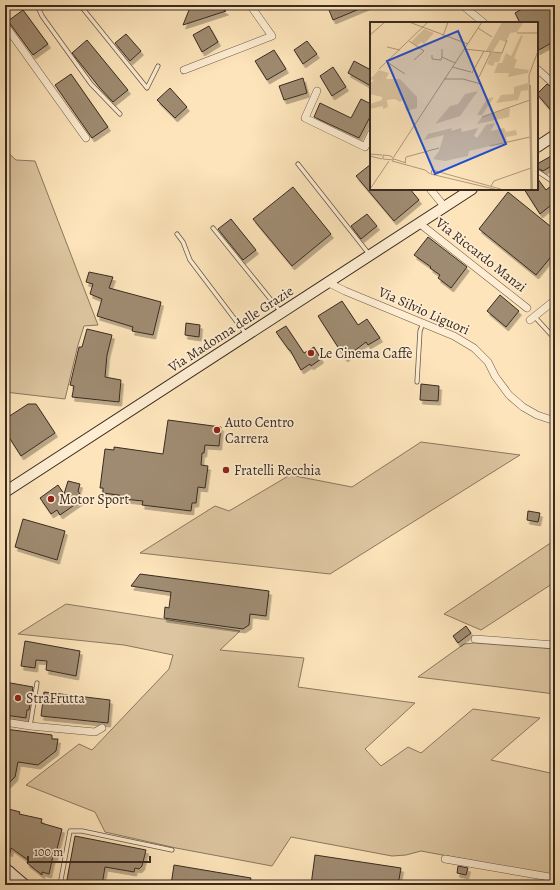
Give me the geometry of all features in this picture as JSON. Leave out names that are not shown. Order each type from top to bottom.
[{"type":"street","points":[[184,70],[272,36],[250,5]]},
{"type":"street","points":[[462,5],[483,22]]},
{"type":"street","points":[[5,25],[86,138]]},
{"type":"street","points":[[538,70],[555,85]]},
{"type":"street","points":[[317,91],[305,118],[365,147],[370,136]]},
{"type":"street","points":[[538,147],[553,140]]},
{"type":"street","points":[[431,190],[444,206]]},
{"type":"street","name":"Via Madonna delle Grazie","points":[[5,492],[470,190]]},
{"type":"street","name":"Via Riccardo Manzi","points":[[419,223],[527,308]]},
{"type":"street","name":"Via Silvio Liguori","points":[[327,282],[344,291],[454,336],[474,348],[488,362],[495,376],[509,395],[523,407],[537,415],[555,421]]},
{"type":"street","points":[[532,318],[555,300]]},
{"type":"street","points":[[475,640],[555,645]]},
{"type":"street","points":[[5,722],[30,726],[95,732],[102,728]]},
{"type":"street","points":[[445,859],[555,878]]},
{"type":"street","points":[[6,885],[7,870]]},
{"type":"street","points":[[7,870],[25,885]]},
{"type":"lane","points":[[37,5],[42,16],[91,84],[120,114]]},
{"type":"lane","points":[[80,5],[146,88],[158,66]]},
{"type":"lane","points":[[298,164],[370,255]]},
{"type":"lane","points":[[538,172],[555,183]]},
{"type":"lane","points":[[213,228],[281,312]]},
{"type":"lane","points":[[177,234],[183,242],[190,260],[247,334]]},
{"type":"lane","points":[[532,318],[555,339]]},
{"type":"lane","points":[[416,382],[422,323]]},
{"type":"lane","points":[[30,726],[37,683]]},
{"type":"lane","points":[[60,885],[70,831],[82,830],[172,850]]},
{"type":"shaded area","points":[[5,150],[16,160],[35,161],[98,325],[84,326],[65,399],[5,392],[5,308],[7,302],[5,302]]},
{"type":"shaded area","points":[[421,442],[520,455],[330,574],[140,553],[215,506],[229,511],[290,475],[352,487]]},
{"type":"shaded area","points":[[555,540],[555,582],[481,630],[444,614]]},
{"type":"shaded area","points":[[66,604],[240,631],[220,650],[304,658],[298,687],[415,703],[365,749],[381,766],[408,747],[421,753],[473,709],[540,718],[491,760],[555,774],[555,876],[421,851],[406,855],[392,856],[291,837],[272,866],[176,848],[105,832],[95,812],[26,785],[79,744],[92,750],[169,669],[173,655],[124,645],[18,634]]},
{"type":"shaded area","points":[[474,643],[555,649],[555,694],[418,677],[464,644]]},
{"type":"building","points":[[191,5],[215,5],[226,11],[183,25]]},
{"type":"building","points":[[327,5],[369,5],[333,20]]},
{"type":"building","points":[[529,5],[555,5],[555,41],[538,50],[538,22],[520,22],[515,13]]},
{"type":"building","points":[[23,10],[48,44],[33,55],[8,21]]},
{"type":"building","points":[[209,26],[218,42],[202,52],[193,35]]},
{"type":"building","points":[[126,34],[141,51],[130,61],[115,43]]},
{"type":"building","points":[[87,40],[128,90],[113,102],[72,53]]},
{"type":"building","points":[[307,41],[317,54],[303,64],[294,50]]},
{"type":"building","points":[[274,50],[286,69],[267,80],[255,61]]},
{"type":"building","points":[[354,61],[370,69],[370,85],[348,73]]},
{"type":"building","points":[[333,67],[346,87],[332,96],[320,76]]},
{"type":"building","points":[[71,74],[108,127],[92,138],[55,85]]},
{"type":"building","points":[[303,78],[307,93],[284,100],[279,86]]},
{"type":"building","points":[[547,84],[555,90],[555,115],[538,95],[538,93]]},
{"type":"building","points":[[170,88],[187,107],[175,118],[157,100]]},
{"type":"building","points":[[361,99],[370,104],[370,117],[359,138],[314,117],[320,103],[351,118]]},
{"type":"building","points":[[553,155],[555,159],[555,164],[543,171],[538,168],[538,163]]},
{"type":"building","points":[[370,165],[370,190],[411,190],[419,200],[394,221],[356,176]]},
{"type":"building","points":[[538,179],[546,190],[551,186],[555,191],[555,202],[540,214],[525,190],[538,190]]},
{"type":"building","points":[[293,187],[331,234],[292,266],[253,219]]},
{"type":"building","points":[[508,192],[555,230],[555,252],[536,275],[479,229]]},
{"type":"building","points":[[367,214],[377,226],[361,239],[351,226]]},
{"type":"building","points":[[231,219],[256,250],[243,260],[218,229]]},
{"type":"building","points":[[428,237],[467,267],[451,288],[438,278],[440,275],[414,255]]},
{"type":"building","points":[[89,272],[113,277],[109,288],[161,302],[153,335],[132,331],[133,327],[97,316],[102,299],[90,294],[93,284],[86,282]]},
{"type":"building","points":[[500,295],[519,311],[506,327],[487,311]]},
{"type":"building","points":[[342,301],[358,325],[367,319],[380,338],[368,345],[366,342],[345,358],[318,316]]},
{"type":"building","points":[[186,323],[200,325],[199,337],[185,335]]},
{"type":"building","points":[[286,326],[304,353],[314,347],[321,359],[311,366],[310,364],[301,370],[290,350],[276,332]]},
{"type":"building","points":[[87,329],[112,335],[107,355],[105,377],[121,380],[119,402],[72,397],[74,386],[70,385],[79,347],[82,347]]},
{"type":"building","points":[[421,384],[439,386],[438,401],[420,400]]},
{"type":"building","points":[[28,404],[36,404],[55,433],[21,456],[5,431],[5,419]]},
{"type":"building","points":[[168,420],[221,427],[219,446],[205,445],[204,453],[202,453],[201,465],[208,466],[205,488],[198,487],[196,503],[192,503],[191,511],[142,505],[143,501],[124,499],[125,496],[103,493],[103,488],[100,488],[105,449],[114,450],[114,447],[163,454]]},
{"type":"building","points":[[68,481],[80,484],[78,491],[83,499],[60,515],[57,510],[51,514],[40,498],[58,485],[64,494]]},
{"type":"building","points":[[528,511],[540,513],[538,522],[527,520]]},
{"type":"building","points":[[23,519],[65,531],[57,560],[15,547]]},
{"type":"building","points":[[140,574],[269,591],[266,616],[250,614],[249,625],[243,629],[164,618],[165,607],[169,608],[171,592],[131,586]]},
{"type":"building","points":[[466,626],[471,633],[458,643],[453,636]]},
{"type":"building","points":[[25,641],[80,651],[76,676],[46,670],[47,661],[36,660],[35,668],[21,666]]},
{"type":"building","name":"StraFrutta","points":[[5,682],[33,687],[26,718],[5,715]]},
{"type":"building","points":[[44,692],[110,700],[108,723],[41,716]]},
{"type":"building","points":[[5,729],[52,735],[52,739],[58,739],[56,751],[38,765],[18,762],[15,777],[5,787]]},
{"type":"building","points":[[5,808],[20,812],[19,814],[42,819],[41,823],[62,829],[49,874],[42,872],[42,875],[27,863],[28,860],[11,848],[10,853],[5,849]]},
{"type":"building","points":[[75,836],[146,850],[142,866],[139,869],[135,868],[134,872],[105,867],[102,885],[66,885]]},
{"type":"building","points":[[315,855],[401,868],[398,885],[311,885]]},
{"type":"building","points":[[174,865],[251,878],[250,885],[171,885]]},
{"type":"building","points":[[458,866],[468,868],[466,875],[457,873]]},
{"type":"place","name":"Le Cinema Caffè","points":[[311,353]]},
{"type":"place","name":"Auto Centro Carrera","points":[[217,430]]},
{"type":"place","name":"Fratelli Recchia","points":[[226,470]]},
{"type":"place","name":"Motor Sport","points":[[51,499]]},
{"type":"place","name":"StraFrutta","points":[[18,698]]}]
